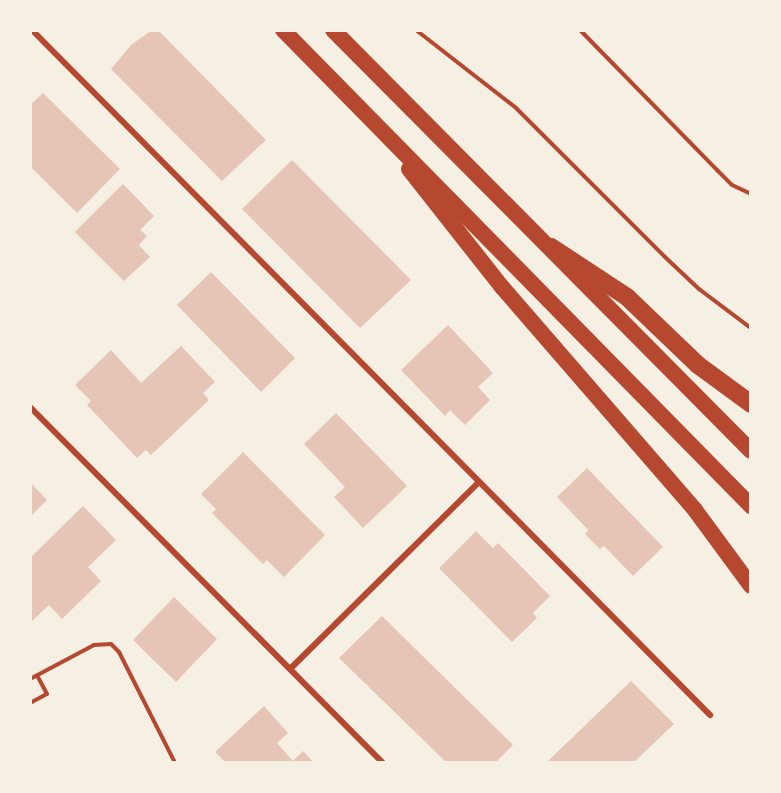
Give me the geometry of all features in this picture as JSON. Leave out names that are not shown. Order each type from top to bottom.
[{"type":"highway","points":[[283,30],[751,506]]},
{"type":"highway","points":[[333,30],[751,451]]},
{"type":"highway","points":[[360,107],[502,288],[695,510],[751,586]]},
{"type":"highway","points":[[550,247],[627,297],[698,365],[751,404]]},
{"type":"street","points":[[32,30],[710,715]]},
{"type":"street","points":[[30,407],[383,763]]},
{"type":"street","points":[[290,669],[479,482]]},
{"type":"path","points":[[416,30],[440,51],[515,107],[664,257],[699,289],[751,328]]},
{"type":"path","points":[[580,30],[717,170],[732,184],[751,194]]},
{"type":"path","points":[[30,679],[94,645],[111,644],[119,652],[175,763]]},
{"type":"path","points":[[30,703],[47,694],[37,675]]},
{"type":"building","points":[[152,30],[158,30],[266,140],[222,181],[111,69],[131,45]]},
{"type":"building","points":[[43,93],[120,169],[77,213],[30,166],[30,105]]},
{"type":"building","points":[[292,160],[411,280],[360,328],[242,209]]},
{"type":"building","points":[[123,184],[154,216],[140,230],[147,236],[139,245],[150,257],[124,281],[75,232]]},
{"type":"building","points":[[211,272],[295,358],[261,392],[177,305]]},
{"type":"building","points":[[448,325],[493,373],[478,387],[490,400],[465,425],[450,410],[445,416],[401,370]]},
{"type":"building","points":[[181,346],[215,382],[203,393],[209,400],[151,455],[146,450],[137,458],[87,405],[91,401],[75,385],[111,350],[141,383]]},
{"type":"building","points":[[336,413],[407,486],[363,528],[334,497],[345,487],[304,444]]},
{"type":"building","points":[[243,452],[325,535],[284,577],[267,560],[263,564],[212,513],[216,509],[201,494]]},
{"type":"building","points":[[587,468],[663,547],[633,576],[604,546],[600,549],[585,534],[588,530],[557,497]]},
{"type":"building","points":[[30,482],[47,500],[30,517]]},
{"type":"building","points":[[83,506],[116,540],[88,567],[101,581],[62,619],[49,605],[30,623],[30,558]]},
{"type":"building","points":[[476,531],[493,548],[498,543],[550,596],[533,613],[537,618],[512,642],[439,568]]},
{"type":"building","points":[[174,597],[217,639],[176,682],[133,640]]},
{"type":"building","points":[[382,616],[513,745],[495,763],[447,763],[339,658]]},
{"type":"building","points":[[631,681],[674,724],[633,763],[546,763]]},
{"type":"building","points":[[264,706],[288,733],[277,743],[293,761],[303,751],[314,763],[226,763],[215,752]]}]
